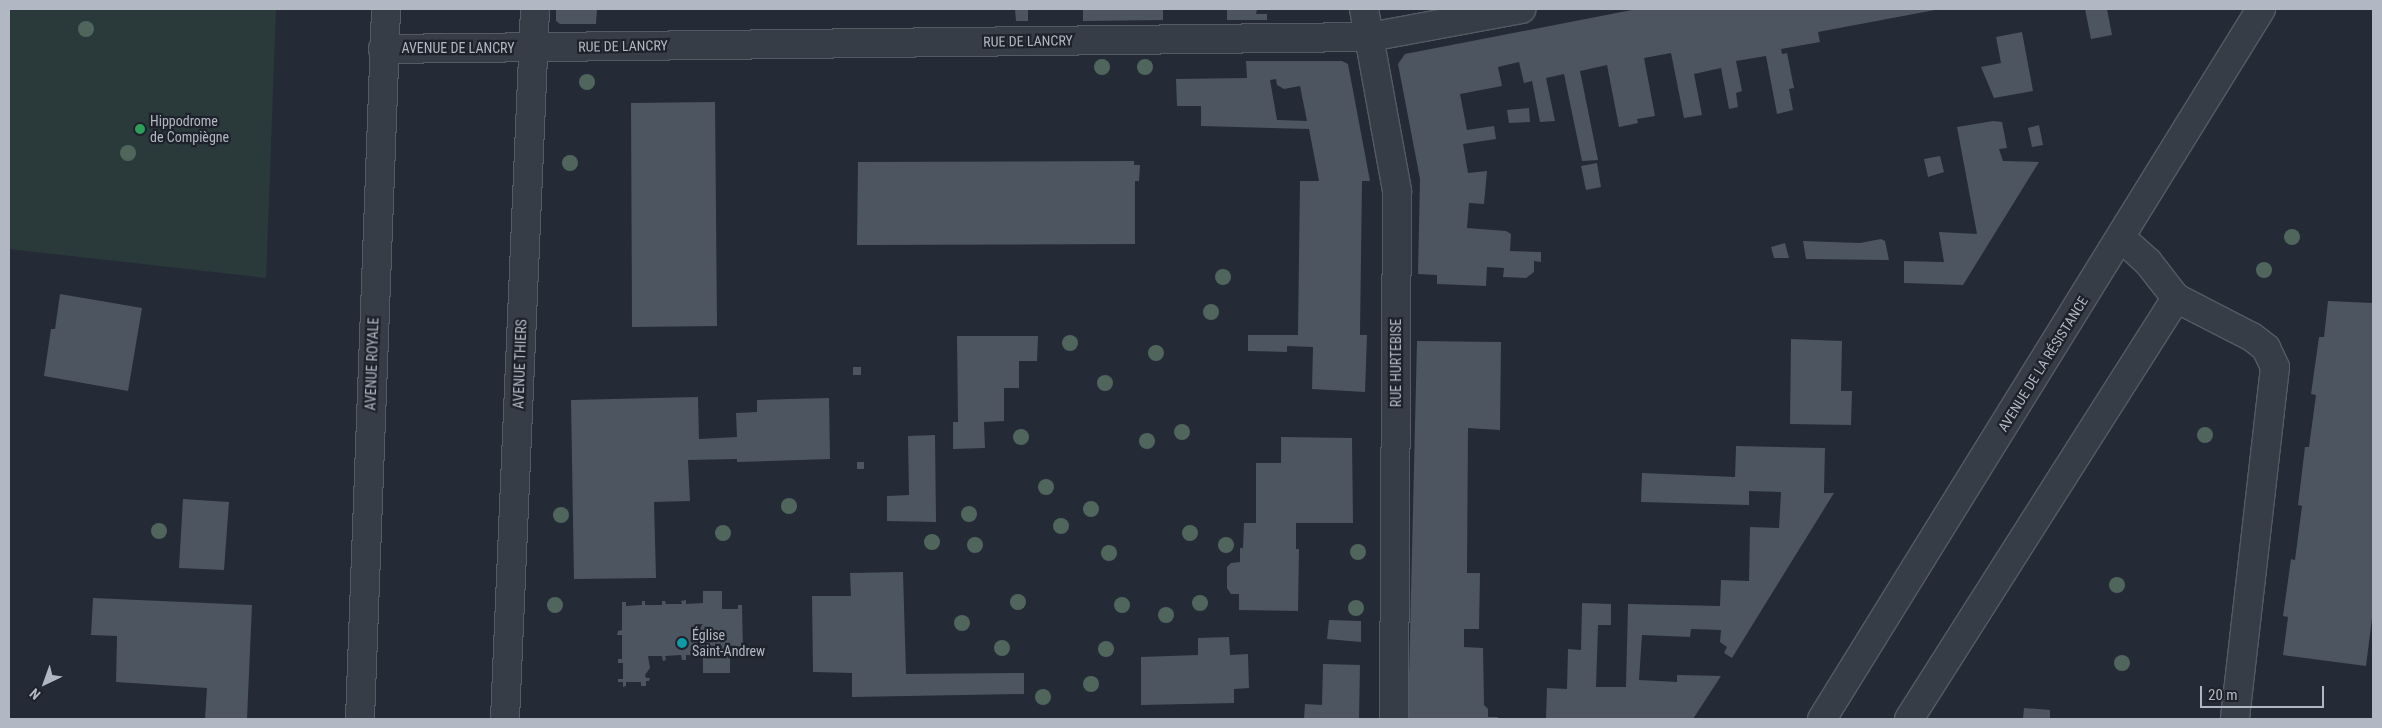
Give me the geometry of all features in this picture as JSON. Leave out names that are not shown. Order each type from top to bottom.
[{"type":"street","name":"AVENUE ROYALE","points":[[360,719],[383,49],[386,9]]},
{"type":"street","name":"AVENUE THIERS","points":[[505,719],[535,9]]},
{"type":"street","name":"RUE HURTEBISE","points":[[1364,9],[1397,191],[1394,719]]},
{"type":"street","name":"RUE DE LANCRY","points":[[533,47],[1370,37],[1521,9]]},
{"type":"street","name":"AVENUE DE LA RÉSISTANCE","points":[[1822,719],[2261,9]]},
{"type":"street","name":"AVENUE DE LANCRY","points":[[383,49],[533,47]]},
{"type":"street","points":[[2121,238],[2148,262],[2176,298],[2252,337],[2266,348],[2275,367],[2235,719]]},
{"type":"street","points":[[1909,719],[2176,298]]},
{"type":"shaded area","name":"Hippodrome de Compiègne","points":[[9,9],[276,9],[266,278],[9,249]]},
{"type":"building","points":[[556,9],[597,9],[596,24],[560,24],[556,21]]},
{"type":"building","points":[[1015,9],[1028,9],[1028,21],[1016,21]]},
{"type":"building","points":[[1083,9],[1163,9],[1163,20],[1083,21]]},
{"type":"building","points":[[1227,9],[1257,9],[1256,14],[1267,14],[1267,20],[1227,20]]},
{"type":"building","points":[[1637,9],[1935,10],[1818,32],[1820,42],[1781,49],[1782,54],[1787,53],[1794,88],[1789,89],[1793,110],[1777,114],[1766,56],[1736,61],[1742,91],[1736,93],[1738,107],[1729,109],[1721,68],[1694,74],[1702,115],[1684,118],[1671,53],[1644,58],[1655,116],[1637,119],[1638,123],[1619,127],[1607,65],[1580,71],[1598,160],[1582,161],[1564,74],[1546,78],[1555,121],[1540,122],[1532,81],[1524,83],[1519,62],[1498,67],[1502,86],[1460,94],[1467,130],[1494,126],[1496,139],[1463,144],[1468,173],[1487,171],[1484,204],[1469,203],[1467,228],[1506,231],[1511,234],[1510,251],[1541,252],[1541,262],[1534,261],[1534,272],[1526,278],[1503,277],[1504,268],[1487,267],[1486,286],[1437,284],[1437,275],[1418,274],[1420,179],[1398,64],[1405,54]]},
{"type":"building","points":[[2085,9],[2107,9],[2112,35],[2091,39]]},
{"type":"building","points":[[2022,32],[2033,91],[1994,98],[1981,67],[2001,63],[1996,37]]},
{"type":"building","points":[[1246,61],[1342,61],[1348,64],[1370,181],[1362,181],[1360,335],[1367,335],[1365,392],[1312,389],[1313,347],[1287,346],[1287,352],[1248,351],[1248,335],[1298,335],[1300,181],[1319,181],[1309,129],[1201,126],[1201,106],[1177,106],[1176,79],[1247,78]],"holes":[[[1276,79],[1277,85],[1284,89],[1300,86],[1307,121],[1277,120],[1270,80]]]},
{"type":"building","points":[[715,102],[717,326],[632,327],[631,103]]},
{"type":"building","points":[[1529,108],[1530,122],[1509,123],[1507,110]]},
{"type":"building","points":[[1993,121],[2002,122],[2007,148],[1999,149],[2003,161],[2039,162],[1963,285],[1904,283],[1904,261],[1944,262],[1939,232],[1977,234],[1957,127]]},
{"type":"building","points":[[2039,125],[2043,145],[2032,147],[2028,128]]},
{"type":"building","points":[[1940,156],[1944,172],[1928,177],[1924,159]]},
{"type":"building","points":[[1134,161],[1134,165],[1140,165],[1139,181],[1135,181],[1135,244],[857,245],[858,162]]},
{"type":"building","points":[[1597,163],[1601,187],[1586,190],[1581,166]]},
{"type":"building","points":[[1881,239],[1885,241],[1889,260],[1806,259],[1803,241],[1860,243]]},
{"type":"building","points":[[1785,243],[1789,258],[1774,258],[1771,247]]},
{"type":"building","points":[[60,294],[142,308],[128,391],[44,376],[51,329],[55,329]]},
{"type":"building","points":[[2328,301],[2373,303],[2373,610],[2366,666],[2283,655],[2288,617],[2283,616],[2291,559],[2295,560],[2302,506],[2298,505],[2305,447],[2309,447],[2316,395],[2311,394],[2319,337],[2324,337]]},
{"type":"building","points":[[957,336],[1038,336],[1037,361],[1019,361],[1019,388],[1004,388],[1004,421],[984,422],[985,448],[953,449],[953,422],[958,422]]},
{"type":"building","points":[[1791,339],[1842,341],[1841,391],[1852,391],[1851,425],[1790,424]]},
{"type":"building","points":[[1417,341],[1501,342],[1500,430],[1468,428],[1467,573],[1480,573],[1479,629],[1464,629],[1464,647],[1483,648],[1484,705],[1488,709],[1488,717],[1498,717],[1498,719],[1408,719]]},
{"type":"building","points":[[853,367],[861,367],[861,375],[853,375]]},
{"type":"building","points":[[698,397],[699,439],[737,437],[736,413],[757,412],[757,400],[829,398],[830,459],[737,462],[737,459],[688,460],[690,501],[654,502],[656,578],[574,579],[571,400]]},
{"type":"building","points":[[935,435],[936,522],[887,521],[887,496],[909,495],[908,436]]},
{"type":"building","points":[[1281,437],[1352,438],[1353,523],[1296,523],[1296,549],[1299,549],[1298,611],[1239,610],[1239,594],[1231,594],[1227,588],[1227,567],[1231,563],[1240,562],[1240,548],[1243,548],[1244,523],[1256,523],[1256,463],[1281,463]]},
{"type":"building","points":[[1736,446],[1825,448],[1824,493],[1834,493],[1732,658],[1724,653],[1727,647],[1720,642],[1721,630],[1691,629],[1690,637],[1642,635],[1639,680],[1677,682],[1677,675],[1721,676],[1693,719],[1546,719],[1547,688],[1567,689],[1568,649],[1581,650],[1582,603],[1611,604],[1611,625],[1598,625],[1596,687],[1626,687],[1628,604],[1720,606],[1721,580],[1749,581],[1750,527],[1779,528],[1781,492],[1749,491],[1749,505],[1641,502],[1642,473],[1735,477]]},
{"type":"building","points":[[857,462],[864,462],[864,469],[857,469]]},
{"type":"building","points":[[183,499],[229,502],[224,570],[179,568]]},
{"type":"building","points":[[903,572],[906,674],[1024,673],[1024,694],[852,697],[852,673],[813,672],[812,596],[851,596],[850,573]]},
{"type":"building","name":"Église Saint-Andrew","points":[[703,591],[722,591],[722,609],[738,609],[738,605],[742,605],[743,653],[730,650],[730,673],[703,673],[703,656],[686,655],[686,660],[682,660],[681,655],[665,656],[666,660],[663,661],[662,656],[648,656],[650,668],[645,675],[646,678],[650,678],[649,681],[646,681],[646,686],[641,686],[641,682],[626,682],[626,686],[623,687],[623,682],[618,682],[618,679],[623,679],[623,663],[618,663],[618,659],[622,659],[622,635],[617,635],[618,631],[622,630],[622,602],[626,602],[626,606],[642,605],[642,601],[645,601],[645,605],[662,605],[662,601],[665,601],[666,604],[682,604],[681,601],[686,600],[686,604],[703,603]]},
{"type":"building","points":[[93,598],[252,605],[247,719],[205,719],[207,688],[116,682],[117,636],[91,635]]},
{"type":"building","points":[[1329,620],[1361,621],[1361,642],[1327,639]]},
{"type":"building","points":[[1229,637],[1230,655],[1248,654],[1249,688],[1234,689],[1234,703],[1141,705],[1141,657],[1198,655],[1198,638]]},
{"type":"building","points":[[1323,664],[1360,665],[1359,719],[1304,719],[1305,704],[1322,705]]},
{"type":"building","points":[[2024,708],[2050,710],[2050,719],[2023,719]]},
{"type":"place","name":"Hippodrome de Compiègne","points":[[140,129]]},
{"type":"place","name":"Église Saint-Andrew","points":[[682,643]]}]
